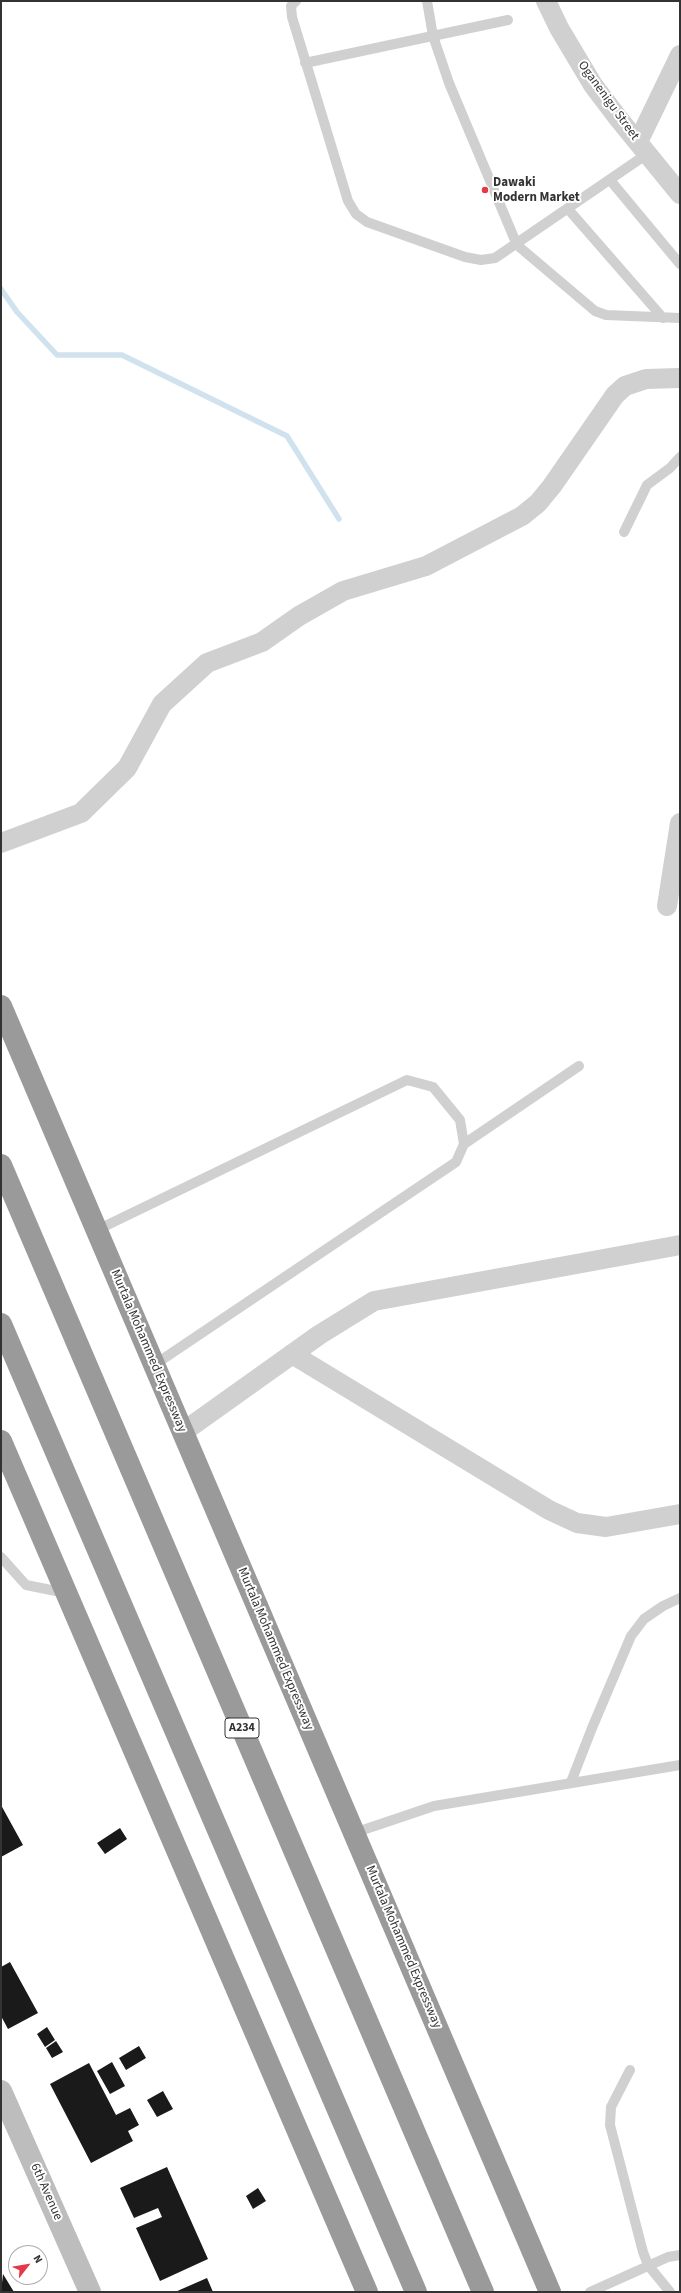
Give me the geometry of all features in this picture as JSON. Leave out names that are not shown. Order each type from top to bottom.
[{"type":"highway","name":"Murtala Mohammed Expressway","points":[[1,1006],[550,2292]]},
{"type":"highway","name":"A234","points":[[1,1165],[483,2292]]},
{"type":"highway","points":[[1,1324],[416,2292]]},
{"type":"highway","points":[[1,1441],[367,2292]]},
{"type":"street","name":"Oganenigu Street","points":[[546,1],[570,48],[594,85],[680,194]]},
{"type":"street","points":[[643,148],[680,55]]},
{"type":"street","points":[[1,843],[81,813],[127,768],[162,704],[207,663],[262,642],[299,616],[343,591],[426,566],[522,516],[538,503],[552,486],[615,395],[635,381],[680,378]]},
{"type":"street","points":[[667,906],[680,823]]},
{"type":"street","points":[[183,1432],[319,1334],[374,1301],[680,1245]]},
{"type":"street","points":[[292,1354],[550,1510],[577,1523],[606,1528],[680,1514]]},
{"type":"street","name":"6th Avenue","points":[[1,2091],[90,2292]]},
{"type":"lane","points":[[296,1],[291,6],[292,17],[348,201],[356,214],[366,222],[465,257],[480,260],[495,258],[610,180],[643,148]]},
{"type":"lane","points":[[427,1],[433,36],[449,83],[517,244],[595,311],[606,316],[680,318]]},
{"type":"lane","points":[[305,63],[508,20]]},
{"type":"lane","points":[[610,180],[680,264]]},
{"type":"lane","points":[[568,209],[663,318]]},
{"type":"lane","points":[[624,532],[647,485],[670,468],[680,457]]},
{"type":"lane","points":[[154,1365],[456,1162],[464,1144],[579,1066]]},
{"type":"lane","points":[[97,1230],[407,1080],[433,1087],[460,1120],[464,1144]]},
{"type":"lane","points":[[1,1557],[26,1585],[66,1593]]},
{"type":"lane","points":[[571,1782],[631,1636],[644,1619],[663,1606],[680,1598]]},
{"type":"lane","points":[[354,1833],[434,1806],[680,1765]]},
{"type":"lane","points":[[630,2070],[611,2107],[610,2125],[648,2265],[670,2292]]},
{"type":"lane","points":[[590,2292],[668,2257],[680,2256]]},
{"type":"building","points":[[1,1805],[23,1845],[1,1857]]},
{"type":"building","points":[[120,1828],[127,1839],[105,1854],[97,1843]]},
{"type":"building","points":[[10,1962],[38,2013],[8,2029],[1,2016],[1,1967]]},
{"type":"building","points":[[47,2027],[55,2040],[45,2047],[37,2034]]},
{"type":"building","points":[[56,2041],[63,2052],[52,2058],[46,2048]]},
{"type":"building","points":[[139,2046],[146,2058],[126,2070],[119,2058]]},
{"type":"building","points":[[112,2062],[125,2086],[110,2094],[97,2071]]},
{"type":"building","points":[[89,2063],[116,2115],[130,2108],[139,2125],[128,2131],[133,2141],[91,2163],[50,2084]]},
{"type":"building","points":[[163,2091],[173,2109],[157,2117],[147,2100]]},
{"type":"building","points":[[167,2167],[208,2259],[160,2281],[136,2228],[162,2217],[158,2208],[134,2218],[120,2188]]},
{"type":"building","points":[[258,2188],[266,2201],[253,2209],[246,2196]]},
{"type":"building","points":[[3,2274],[8,2285],[10,2285],[14,2292],[1,2292]]},
{"type":"building","points":[[207,2278],[213,2292],[175,2292]]},
{"type":"waterway","points":[[1,289],[17,312],[57,355],[122,355],[287,436],[339,519]]},
{"type":"place","name":"Dawaki Modern Market","points":[[485,190]]}]
